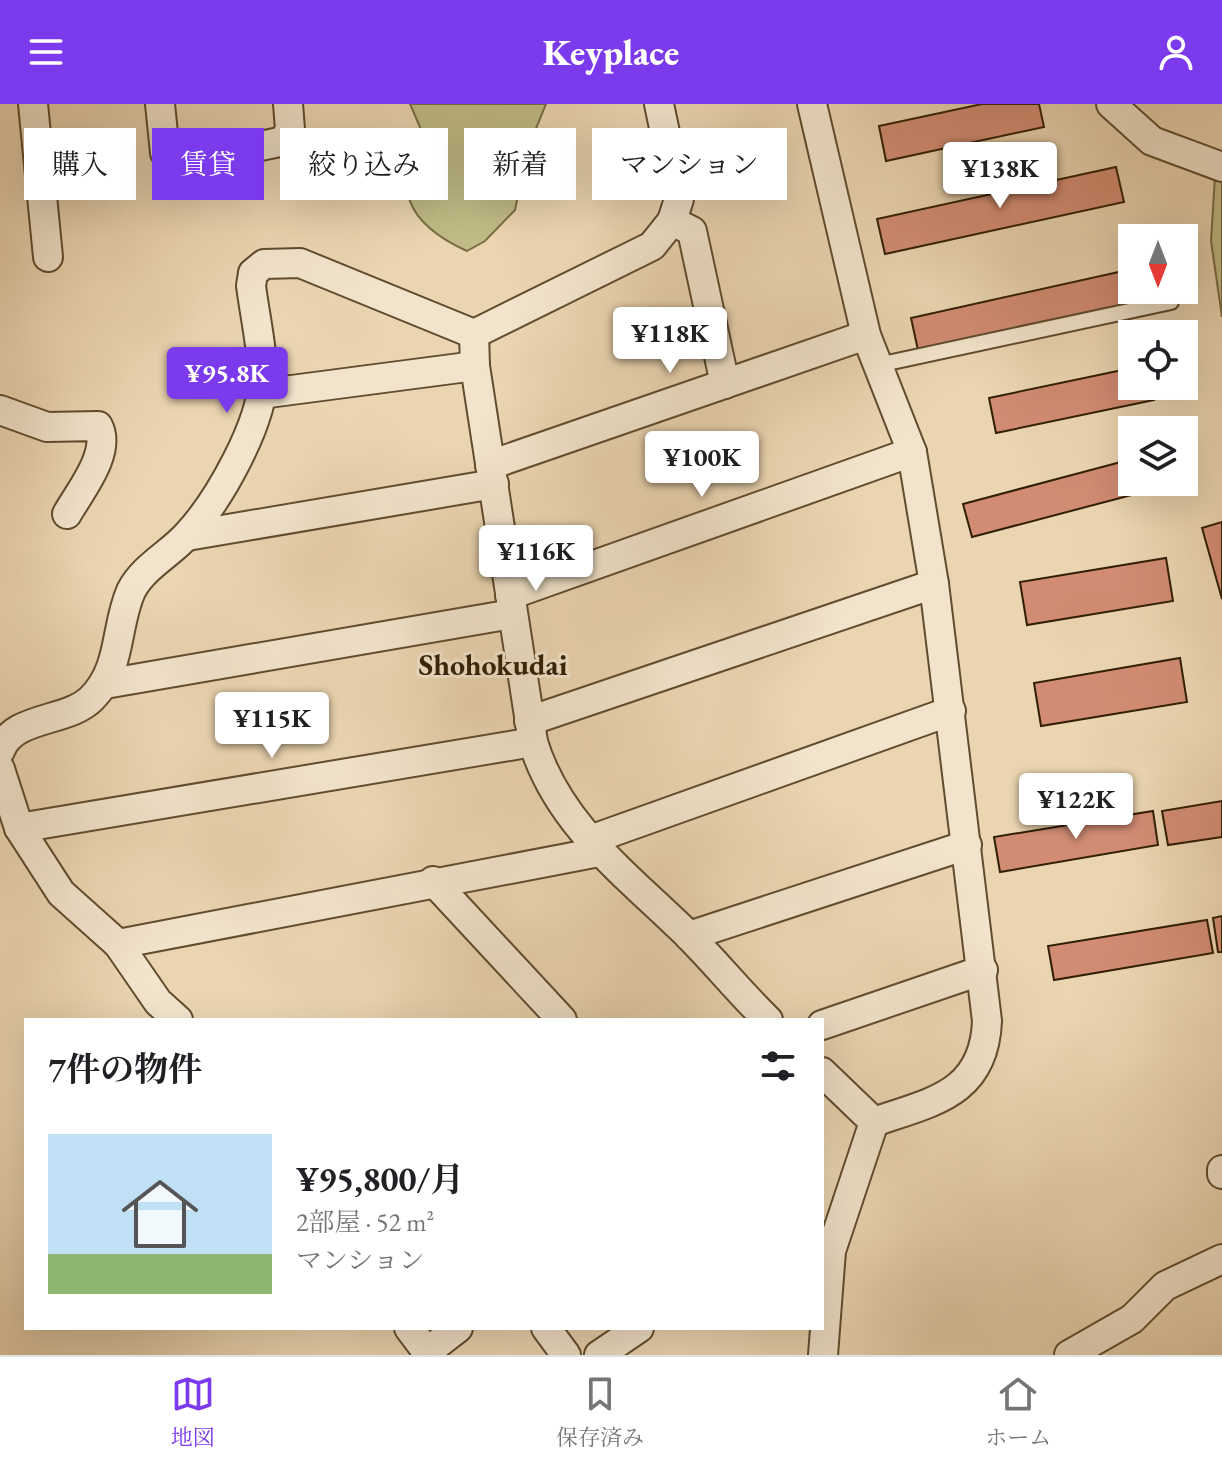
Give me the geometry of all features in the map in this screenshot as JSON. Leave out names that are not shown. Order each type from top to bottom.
[{"type":"street","points":[[33,104],[48,257]]},
{"type":"street","points":[[160,104],[165,153],[174,162],[182,163],[284,141],[290,129],[288,104]]},
{"type":"street","points":[[0,751],[13,732],[89,702],[105,684],[133,588],[187,536],[217,494],[241,449],[261,394],[263,377],[251,286],[253,273],[264,264],[300,263],[474,334],[652,246],[672,221],[679,199],[659,104]]},
{"type":"street","points":[[812,104],[866,335],[912,452],[934,584],[983,970],[986,1039],[982,1055],[968,1079],[946,1096],[874,1122]]},
{"type":"street","points":[[1114,105],[1152,141],[1222,167]]},
{"type":"street","points":[[672,221],[692,231],[725,384]]},
{"type":"street","points":[[474,334],[475,366],[531,732],[549,787],[595,846],[689,936],[760,1018]]},
{"type":"street","points":[[187,536],[492,475],[725,384],[866,335]]},
{"type":"street","points":[[261,394],[475,366]]},
{"type":"street","points":[[0,410],[38,425],[94,424],[101,429],[100,454],[67,514]]},
{"type":"street","points":[[105,684],[511,604],[912,452]]},
{"type":"street","points":[[19,828],[531,732],[934,584]]},
{"type":"street","points":[[118,944],[595,846],[951,711]]},
{"type":"street","points":[[0,769],[19,828],[61,893],[118,944],[158,1002],[176,1018]]},
{"type":"street","points":[[689,936],[967,845]]},
{"type":"street","points":[[433,881],[560,1018]]},
{"type":"street","points":[[824,1024],[983,970]]},
{"type":"street","points":[[825,1082],[874,1122]]},
{"type":"street","points":[[823,1355],[831,1251],[874,1122]]},
{"type":"street","points":[[1069,1355],[1132,1319],[1165,1286],[1222,1259]]},
{"type":"street","points":[[410,1330],[427,1352],[455,1330]]},
{"type":"street","points":[[547,1330],[566,1355]]},
{"type":"street","points":[[599,1355],[636,1330]]},
{"type":"lane","points":[[878,365],[1162,304]]},
{"type":"shaded area","points":[[410,104],[546,104],[536,128],[464,128],[464,200],[517,200],[515,210],[485,241],[467,251],[430,228],[418,216],[410,201],[448,200],[448,128],[420,127]]},
{"type":"shaded area","points":[[1215,176],[1222,177],[1222,317],[1211,241]]},
{"type":"building","points":[[982,104],[1039,104],[1044,127],[886,161],[879,126]]},
{"type":"building","points":[[1116,167],[1124,202],[885,254],[877,219]]},
{"type":"building","points":[[1118,272],[1118,304],[1127,304],[918,350],[911,318]]},
{"type":"building","points":[[1118,371],[1118,400],[1154,400],[996,433],[989,398]]},
{"type":"building","points":[[1118,463],[1118,496],[1128,496],[972,537],[963,504]]},
{"type":"building","points":[[1222,522],[1222,599],[1202,528]]},
{"type":"building","points":[[1166,558],[1173,601],[1027,625],[1020,582]]},
{"type":"building","points":[[1180,658],[1187,702],[1041,726],[1034,683]]},
{"type":"building","points":[[1222,801],[1222,837],[1168,845],[1162,811]]},
{"type":"building","points":[[1153,811],[1158,845],[1000,872],[994,837]]},
{"type":"building","points":[[1222,916],[1222,952],[1218,952],[1213,918]]},
{"type":"building","points":[[1207,920],[1213,953],[1054,980],[1048,946]]},
{"type":"district","name":"Shohokudai","points":[[493,664]]}]
